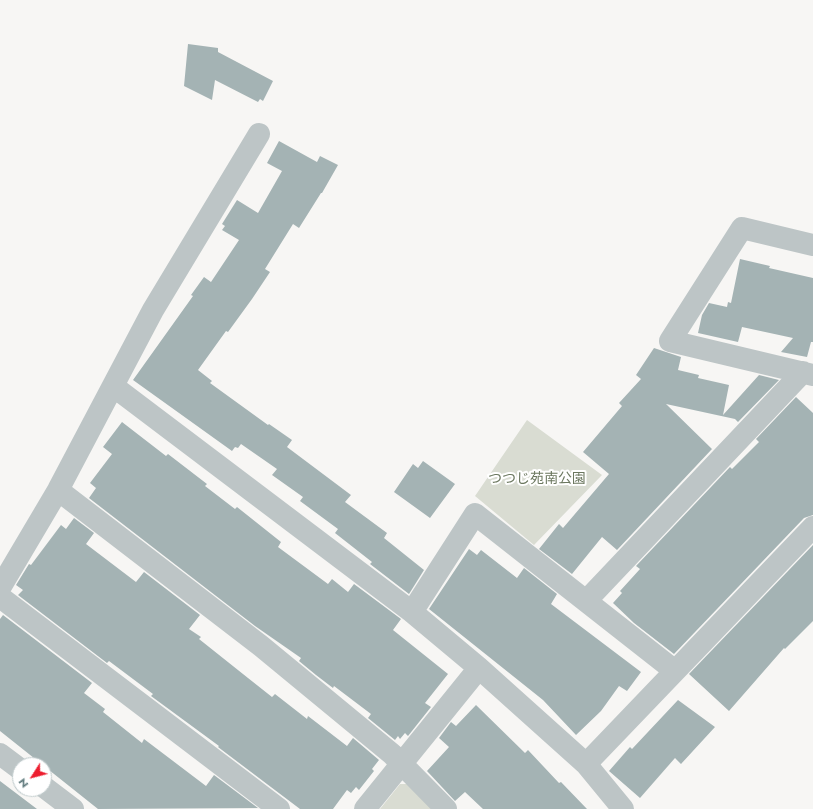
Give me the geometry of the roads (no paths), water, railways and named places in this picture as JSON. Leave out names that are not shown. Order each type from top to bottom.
[{"type":"street","points":[[0,588],[58,490],[153,310],[259,134]]},
{"type":"street","points":[[808,374],[670,341],[742,228],[813,245]]},
{"type":"street","points":[[586,601],[808,374]]},
{"type":"street","points":[[113,386],[412,612],[479,668],[586,764],[623,809]]},
{"type":"street","points":[[58,490],[261,646],[392,754],[446,809]]},
{"type":"street","points":[[412,612],[476,514],[675,671]]},
{"type":"street","points":[[586,764],[813,527]]},
{"type":"street","points":[[0,597],[279,809]]},
{"type":"street","points":[[365,809],[403,764],[479,668]]},
{"type":"street","points":[[0,754],[12,763]]},
{"type":"street","points":[[52,793],[73,809]]},
{"type":"park label","name":"つつじ苑南公園","points":[[537,480]]}]
